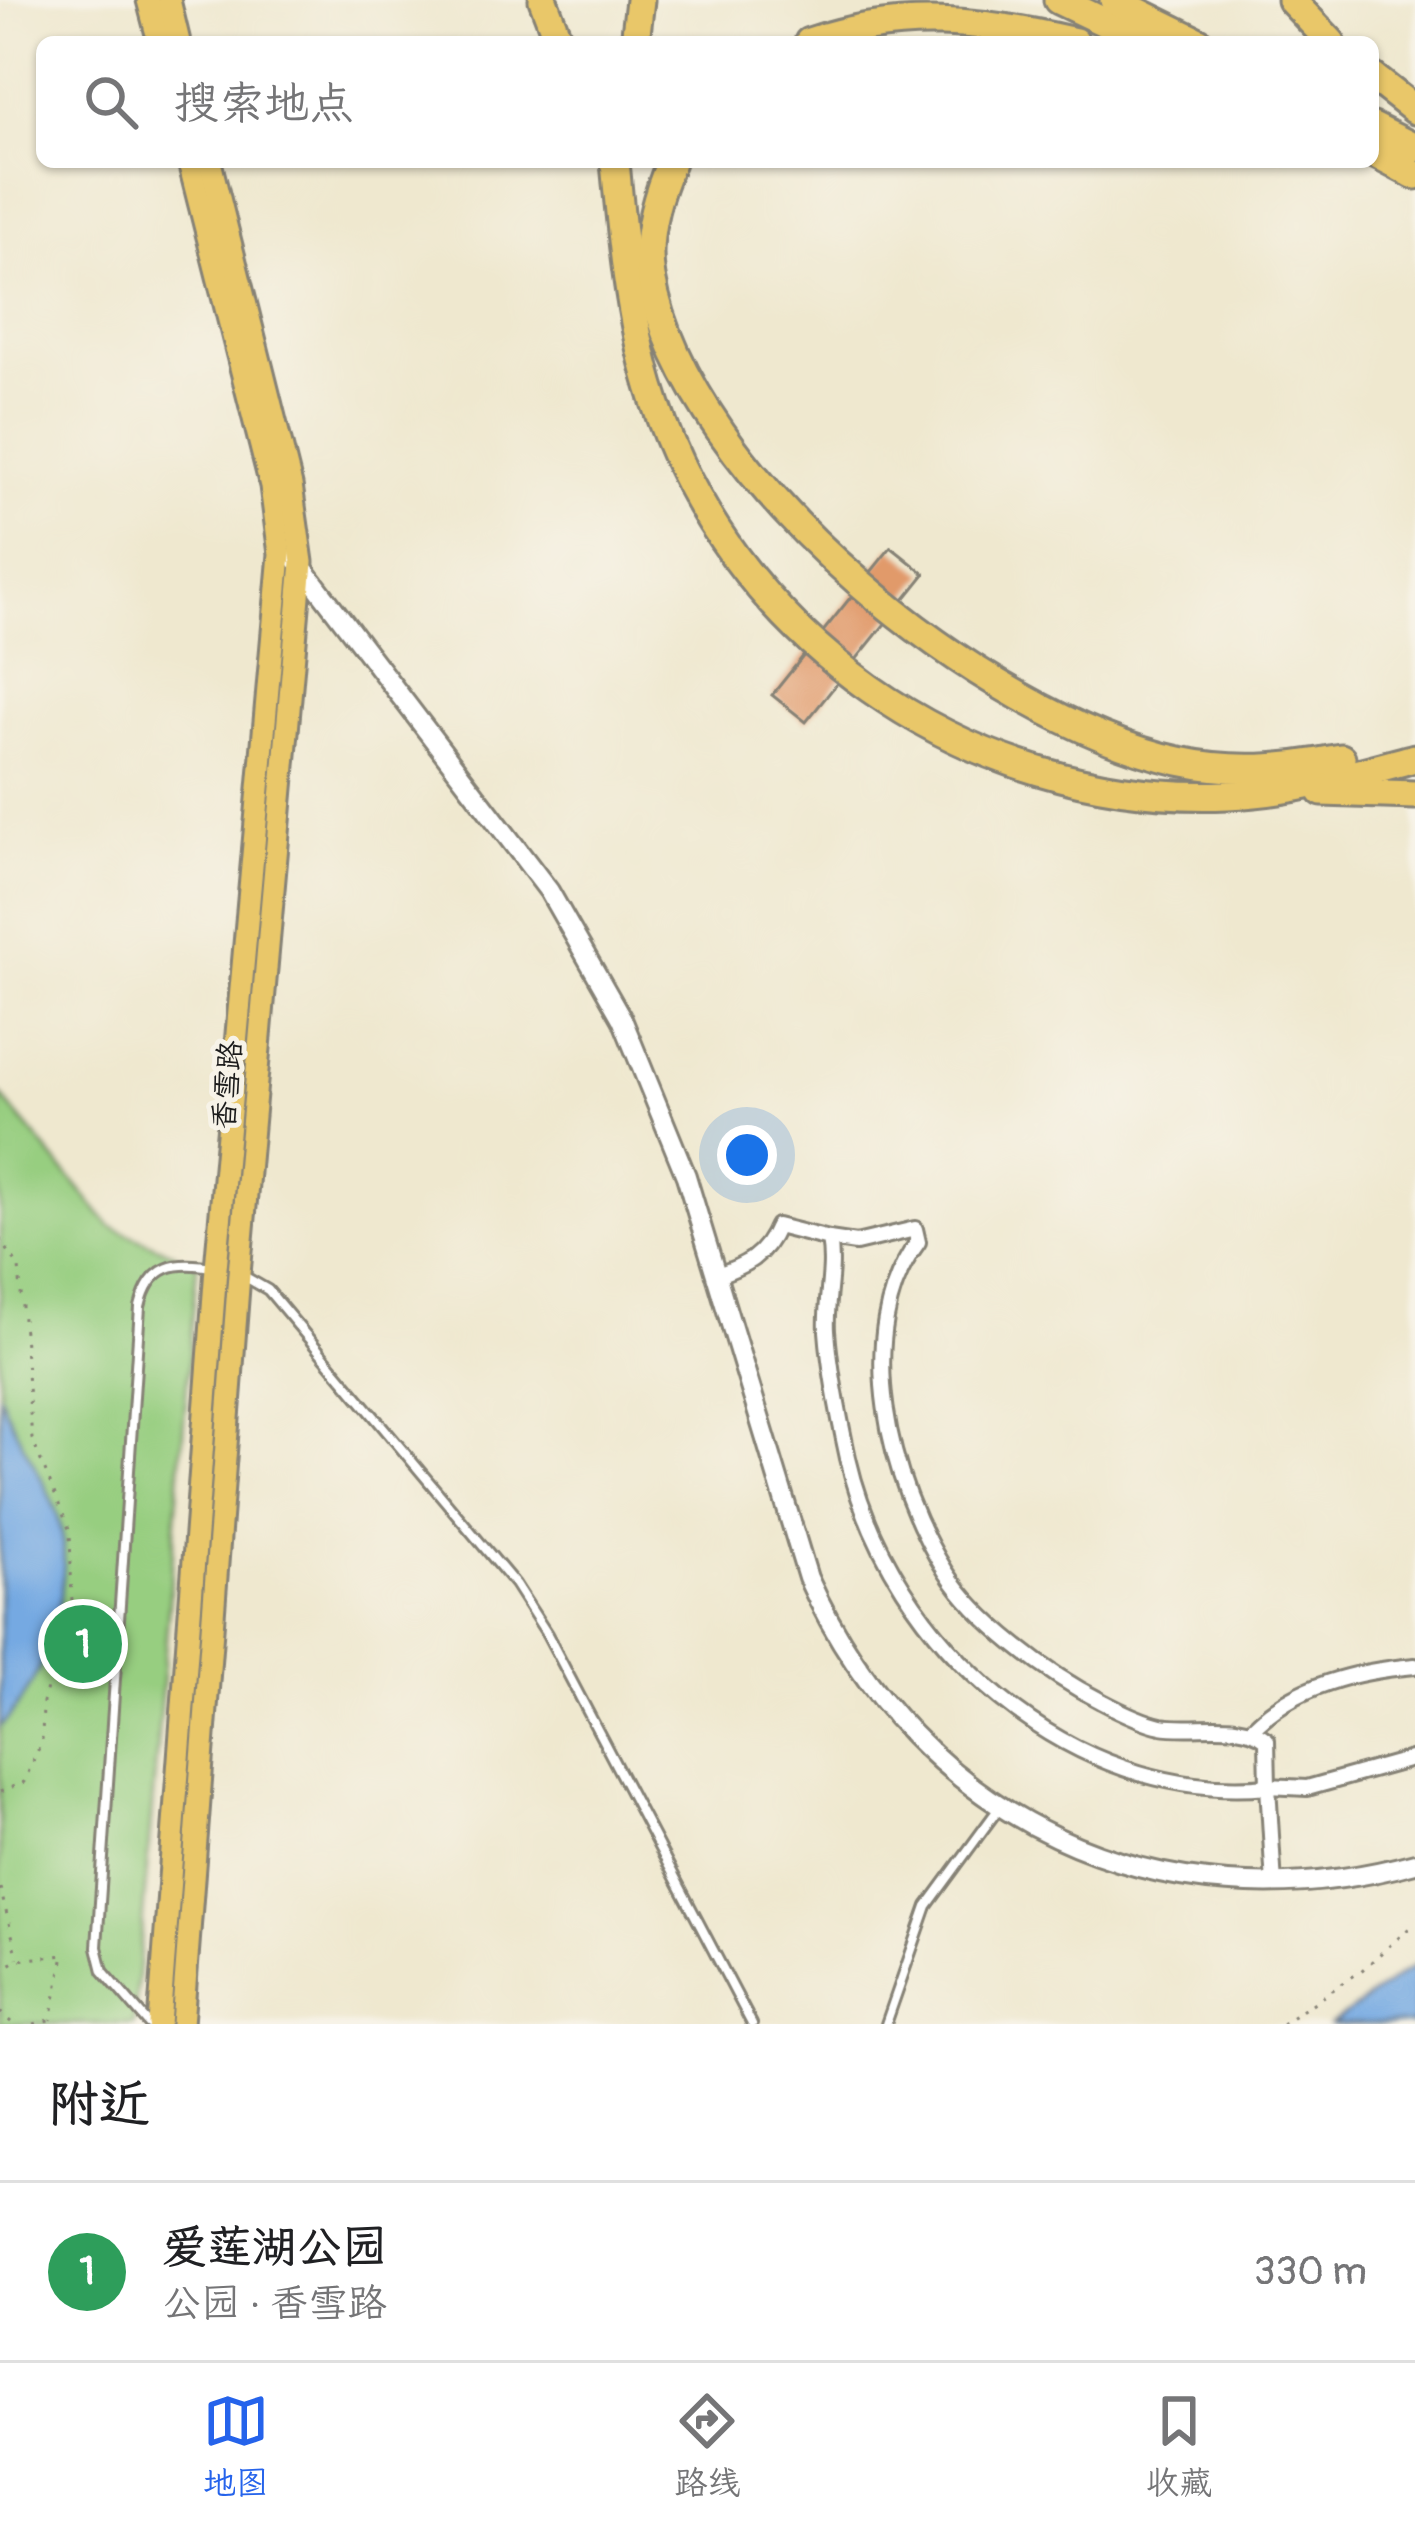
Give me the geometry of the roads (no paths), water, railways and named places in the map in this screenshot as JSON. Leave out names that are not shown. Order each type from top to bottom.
[{"type":"highway","points":[[543,0],[557,36]]},
{"type":"highway","points":[[618,36],[623,0]]},
{"type":"highway","points":[[635,36],[640,0]]},
{"type":"highway","points":[[1058,0],[1133,36]]},
{"type":"highway","points":[[1114,0],[1186,36]]},
{"type":"highway","points":[[1291,0],[1325,36]]},
{"type":"highway","points":[[830,36],[862,27],[937,19],[987,23],[1047,36]]},
{"type":"highway","points":[[1379,82],[1415,110]]},
{"type":"highway","points":[[1379,131],[1415,148]]},
{"type":"highway","points":[[1379,156],[1415,175]]},
{"type":"highway","points":[[597,168],[689,383],[747,467],[852,575],[977,668],[1118,742],[1199,765],[1270,770],[1415,739]]},
{"type":"highway","points":[[616,168],[640,275]]},
{"type":"highway","points":[[633,168],[651,387],[693,490],[754,582],[832,662],[929,727],[1037,772],[1152,794],[1415,795]]},
{"type":"highway","points":[[640,275],[669,168]]},
{"type":"highway","points":[[1270,792],[1415,758]]},
{"type":"main road","points":[[148,0],[157,36]]},
{"type":"main road","points":[[169,0],[178,36]]},
{"type":"main road","name":"香雪路","points":[[159,2024],[216,1268],[280,554],[271,486],[191,168]]},
{"type":"main road","name":"香雪路","points":[[182,2024],[239,1274],[302,562],[290,485],[211,168]]},
{"type":"street","points":[[280,554],[302,562],[575,933],[652,1088],[715,1276],[786,1514],[822,1609],[856,1667],[898,1720],[946,1767],[1000,1807],[1064,1841],[1131,1867],[1202,1881],[1274,1886],[1346,1880],[1415,1863]]},
{"type":"street","points":[[715,1276],[751,1263],[768,1247],[777,1226],[856,1243],[915,1229],[919,1242],[895,1288],[879,1372],[897,1462],[947,1574],[1006,1637],[1101,1701],[1154,1725],[1253,1728],[1267,1740],[1274,1886]]},
{"type":"street","points":[[829,1239],[827,1330],[850,1465],[881,1553],[941,1642],[999,1698],[1102,1760],[1173,1780],[1234,1789],[1307,1788],[1415,1758]]},
{"type":"street","points":[[1253,1728],[1302,1690],[1415,1666]]},
{"type":"lane","points":[[149,2024],[103,1971],[97,1947],[140,1307],[152,1275],[165,1266],[216,1268],[268,1290],[515,1584],[547,1634],[752,2024]]},
{"type":"lane","points":[[886,2024],[927,1906],[1000,1807]]},
{"type":"water","points":[[0,1394],[56,1511],[64,1565],[44,1655],[32,1683],[0,1727]]},
{"type":"water","points":[[1415,1965],[1415,2024],[1331,2024]]},
{"type":"place","name":"爱莲湖公园","points":[[83,1644]]}]
